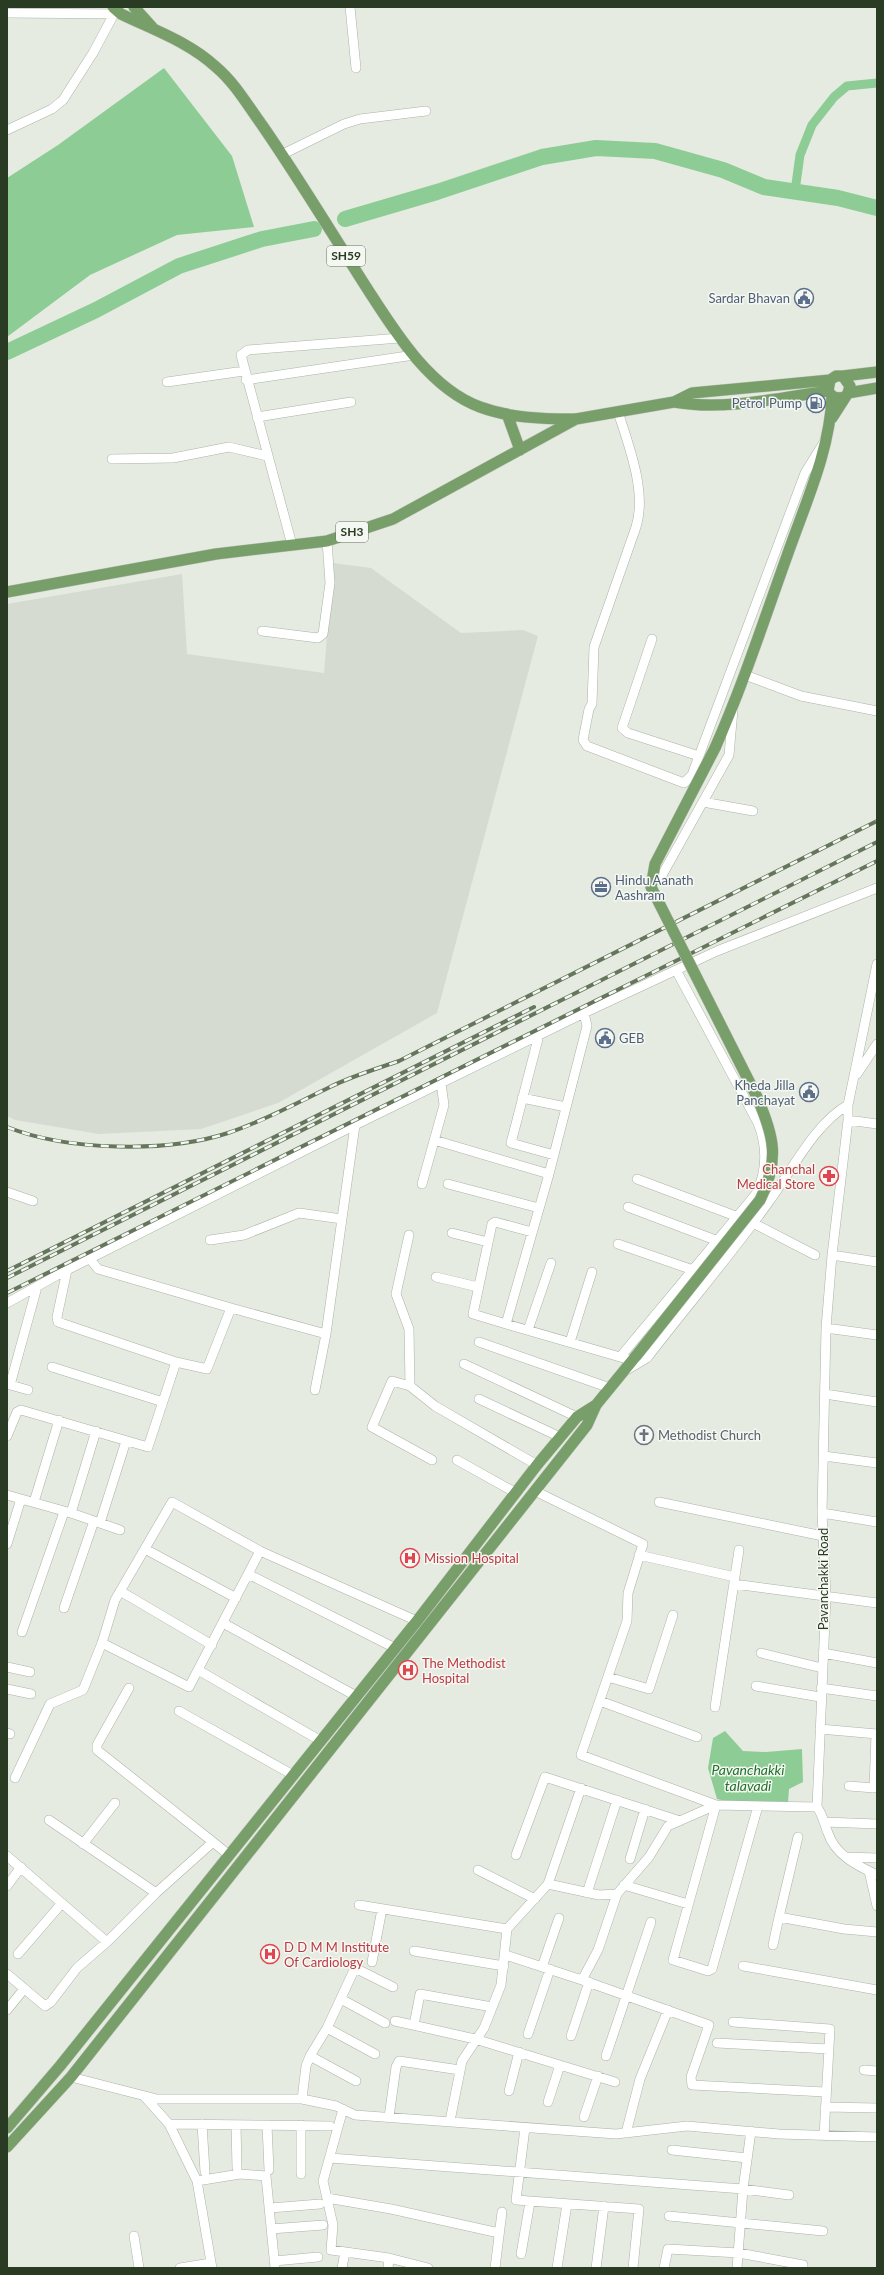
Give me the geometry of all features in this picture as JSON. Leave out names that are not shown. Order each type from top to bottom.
[{"type":"main road","name":"SH59","points":[[137,8],[155,30]]},
{"type":"main road","name":"SH59","points":[[116,12],[193,48],[218,68],[235,88],[282,154],[400,338],[414,355],[455,394],[480,407],[507,414],[539,419],[576,419]]},
{"type":"main road","points":[[7,2148],[71,2077],[587,1425],[596,1405],[624,1372],[760,1200],[772,1172],[773,1148],[770,1127],[757,1097],[651,887],[655,864],[715,748],[733,708],[745,675],[820,462],[831,419],[830,389],[836,376],[877,372]]},
{"type":"main road","points":[[831,419],[850,386],[843,376]]},
{"type":"main road","points":[[830,389],[838,398],[877,388]]},
{"type":"main road","name":"SH3","points":[[7,592],[216,554],[327,541],[393,519],[576,419],[674,402],[693,405],[720,405],[830,389]]},
{"type":"main road","points":[[507,414],[520,450]]},
{"type":"main road","points":[[7,2128],[60,2066],[417,1621],[537,1465],[577,1416],[596,1405]]},
{"type":"street","points":[[350,7],[356,68]]},
{"type":"street","points":[[7,13],[116,12],[137,8]]},
{"type":"street","points":[[7,130],[52,109],[64,100],[93,54],[116,12]]},
{"type":"street","points":[[282,154],[344,124],[360,119],[426,111]]},
{"type":"street","points":[[292,545],[256,417],[241,355],[248,350],[400,338]]},
{"type":"street","points":[[167,382],[245,376],[414,355]]},
{"type":"street","points":[[256,417],[352,402]]},
{"type":"street","points":[[618,412],[634,460],[640,509],[636,527],[594,647],[592,704],[589,709],[583,740],[587,746],[684,783],[692,775],[700,756],[805,473],[826,440]]},
{"type":"street","points":[[112,459],[166,458],[229,447],[267,456]]},
{"type":"street","points":[[262,631],[318,638],[323,634],[330,583],[327,541]]},
{"type":"street","points":[[652,640],[622,728],[628,733],[700,756]]},
{"type":"street","points":[[745,675],[801,696],[877,711]]},
{"type":"street","points":[[660,877],[729,755],[733,708]]},
{"type":"street","points":[[703,802],[753,811]]},
{"type":"street","points":[[7,1303],[67,1270],[355,1125],[584,1013],[717,951],[877,888]]},
{"type":"street","points":[[855,1078],[877,964]]},
{"type":"street","points":[[621,1356],[738,1217],[759,1187],[765,1161],[764,1142],[758,1123],[676,970]]},
{"type":"street","points":[[506,1324],[549,1174],[587,1026],[584,1013]]},
{"type":"street","points":[[539,1035],[511,1143],[554,1155]]},
{"type":"street","points":[[855,1078],[877,1044]]},
{"type":"street","name":"Pavanchakki Road","points":[[816,1807],[820,1729],[820,1692],[826,1596],[822,1513],[826,1328],[832,1255],[848,1120],[848,1105],[855,1078]]},
{"type":"street","points":[[422,1184],[444,1105],[441,1083]]},
{"type":"street","points":[[522,1098],[566,1108]]},
{"type":"street","points":[[624,1372],[647,1358],[753,1223],[794,1164],[835,1112],[848,1105]]},
{"type":"street","points":[[848,1120],[877,1124]]},
{"type":"street","points":[[315,1390],[326,1334],[355,1125]]},
{"type":"street","points":[[434,1140],[549,1174]]},
{"type":"street","points":[[637,1179],[738,1217]]},
{"type":"street","points":[[448,1184],[539,1208]]},
{"type":"street","points":[[7,1192],[33,1201]]},
{"type":"street","points":[[628,1207],[718,1241]]},
{"type":"street","points":[[210,1240],[244,1236],[298,1213],[342,1219]]},
{"type":"street","points":[[532,1232],[493,1222],[473,1314],[621,1356],[634,1358]]},
{"type":"street","points":[[753,1223],[815,1255]]},
{"type":"street","points":[[452,1233],[488,1242]]},
{"type":"street","points":[[409,1236],[396,1294],[409,1329],[410,1386]]},
{"type":"street","points":[[618,1244],[693,1270]]},
{"type":"street","points":[[832,1255],[877,1262]]},
{"type":"street","points":[[90,1259],[98,1269],[326,1334]]},
{"type":"street","points":[[528,1330],[550,1263]]},
{"type":"street","points":[[67,1270],[57,1317],[58,1322],[176,1362],[207,1369],[231,1308]]},
{"type":"street","points":[[570,1342],[592,1272]]},
{"type":"street","points":[[436,1277],[478,1287]]},
{"type":"street","points":[[28,1390],[9,1384],[37,1287]]},
{"type":"street","points":[[826,1328],[877,1335]]},
{"type":"street","points":[[479,1342],[610,1388]]},
{"type":"street","points":[[8,1430],[19,1410],[59,1420],[148,1447],[176,1362]]},
{"type":"street","points":[[464,1364],[577,1416]]},
{"type":"street","points":[[52,1367],[163,1402]]},
{"type":"street","points":[[432,1460],[372,1427],[390,1383],[394,1381],[410,1386],[435,1406],[537,1465]]},
{"type":"street","points":[[825,1394],[877,1402]]},
{"type":"street","points":[[479,1399],[560,1437]]},
{"type":"street","points":[[34,1502],[59,1420]]},
{"type":"street","points":[[22,1632],[96,1431]]},
{"type":"street","points":[[64,1608],[126,1441]]},
{"type":"street","points":[[824,1456],[877,1463]]},
{"type":"street","points":[[457,1460],[516,1493]]},
{"type":"street","points":[[535,1491],[643,1544],[628,1592],[627,1621],[581,1755],[716,1805],[816,1807],[825,1822],[828,1834],[844,1857],[873,1873],[877,1906]]},
{"type":"street","points":[[7,1495],[67,1512],[120,1530]]},
{"type":"street","points":[[7,1544],[21,1498]]},
{"type":"street","points":[[15,1778],[50,1704],[83,1690],[102,1642],[113,1605],[172,1502],[260,1552],[417,1621]]},
{"type":"street","points":[[659,1502],[823,1536]]},
{"type":"street","points":[[822,1513],[877,1522]]},
{"type":"street","points":[[145,1549],[236,1598]]},
{"type":"street","points":[[715,1707],[739,1550]]},
{"type":"street","points":[[102,1642],[186,1686],[191,1685],[260,1552]]},
{"type":"street","points":[[640,1555],[734,1580],[877,1603]]},
{"type":"street","points":[[248,1574],[395,1648]]},
{"type":"street","points":[[120,1591],[212,1645]]},
{"type":"street","points":[[608,1677],[649,1689],[673,1615]]},
{"type":"street","points":[[224,1623],[356,1696]]},
{"type":"street","points":[[761,1652],[822,1668]]},
{"type":"street","points":[[823,1653],[877,1663]]},
{"type":"street","points":[[7,1667],[30,1672]]},
{"type":"street","points":[[198,1670],[321,1741]]},
{"type":"street","points":[[756,1686],[877,1696]]},
{"type":"street","points":[[130,1688],[97,1745],[97,1750],[229,1855]]},
{"type":"street","points":[[7,1689],[31,1694]]},
{"type":"street","points":[[600,1701],[697,1737]]},
{"type":"street","points":[[179,1711],[293,1775]]},
{"type":"street","points":[[820,1729],[877,1734],[874,1788],[849,1786]]},
{"type":"street","points":[[516,1855],[544,1778],[547,1777],[680,1821]]},
{"type":"street","points":[[450,2121],[462,2061],[475,2039],[484,2028],[501,1985],[506,1955],[507,1929],[548,1884],[581,1788]]},
{"type":"street","points":[[587,1893],[617,1800]]},
{"type":"street","points":[[84,1844],[115,1803]]},
{"type":"street","points":[[571,2036],[585,1981],[598,1950],[617,1894],[649,1857],[668,1826],[716,1805]]},
{"type":"street","points":[[716,1805],[673,1960],[711,1972],[758,1806]]},
{"type":"street","points":[[630,1859],[645,1809]]},
{"type":"street","points":[[49,1820],[156,1893]]},
{"type":"street","points":[[825,1822],[877,1824]]},
{"type":"street","points":[[773,1945],[798,1837]]},
{"type":"street","points":[[7,1974],[45,2006],[51,2002],[77,1968],[107,1942],[156,1893],[213,1842]]},
{"type":"street","points":[[7,1856],[107,1942]]},
{"type":"street","points":[[844,1857],[877,1858]]},
{"type":"street","points":[[7,1886],[21,1867]]},
{"type":"street","points":[[478,1870],[535,1899]]},
{"type":"street","points":[[548,1884],[599,1895],[617,1894]]},
{"type":"street","points":[[624,1886],[688,1904]]},
{"type":"street","points":[[18,1954],[62,1903]]},
{"type":"street","points":[[359,1905],[507,1929]]},
{"type":"street","points":[[372,1962],[382,1909]]},
{"type":"street","points":[[779,1917],[844,1929],[877,1932]]},
{"type":"street","points":[[528,2034],[559,1918]]},
{"type":"street","points":[[606,2056],[628,1996],[651,1922]]},
{"type":"street","points":[[414,1951],[504,1966]]},
{"type":"street","points":[[506,1955],[709,2025],[691,2077],[692,2085],[826,2092]]},
{"type":"street","points":[[743,1966],[877,1990]]},
{"type":"street","points":[[302,2099],[306,2066],[310,2056],[327,2028],[355,1968],[393,1987]]},
{"type":"street","points":[[7,2010],[24,1989]]},
{"type":"street","points":[[414,2025],[420,1994],[492,2007]]},
{"type":"street","points":[[341,1998],[385,2023]]},
{"type":"street","points":[[626,2133],[638,2085],[668,2010]]},
{"type":"street","points":[[395,2021],[475,2039],[615,2082]]},
{"type":"street","points":[[733,2022],[826,2028],[831,2032],[824,2136]]},
{"type":"street","points":[[327,2028],[374,2054]]},
{"type":"street","points":[[717,2042],[829,2049]]},
{"type":"street","points":[[509,2091],[519,2052]]},
{"type":"street","points":[[310,2056],[356,2081]]},
{"type":"street","points":[[390,2117],[396,2066],[399,2061],[460,2070]]},
{"type":"street","points":[[548,2102],[560,2064]]},
{"type":"street","points":[[864,2070],[877,2071]]},
{"type":"street","points":[[584,2117],[598,2076]]},
{"type":"street","points":[[71,2077],[157,2099],[302,2099],[342,2109],[355,2115],[450,2121],[525,2128],[626,2133],[686,2126],[824,2136],[877,2137]]},
{"type":"street","points":[[144,2096],[169,2124],[196,2181],[212,2265],[180,2268]]},
{"type":"street","points":[[825,2107],[877,2108]]},
{"type":"street","points":[[342,2109],[323,2181],[324,2201],[333,2225],[331,2250],[389,2258],[426,2268]]},
{"type":"street","points":[[169,2124],[330,2126]]},
{"type":"street","points":[[202,2124],[205,2172]]},
{"type":"street","points":[[236,2125],[237,2168]]},
{"type":"street","points":[[267,2125],[268,2170]]},
{"type":"street","points":[[301,2125],[301,2174]]},
{"type":"street","points":[[525,2128],[516,2200],[639,2208],[633,2268]]},
{"type":"street","points":[[737,2268],[743,2189],[751,2131]]},
{"type":"street","points":[[672,2150],[747,2158]]},
{"type":"street","points":[[330,2158],[743,2189],[789,2195]]},
{"type":"street","points":[[196,2181],[240,2174],[266,2176],[274,2265],[318,2257]]},
{"type":"street","points":[[270,2208],[324,2201],[391,2209],[499,2234]]},
{"type":"street","points":[[521,2254],[530,2202]]},
{"type":"street","points":[[557,2268],[567,2204]]},
{"type":"street","points":[[596,2268],[604,2206]]},
{"type":"street","points":[[494,2268],[502,2212]]},
{"type":"street","points":[[669,2216],[823,2231]]},
{"type":"street","points":[[271,2229],[323,2226]]},
{"type":"street","points":[[134,2236],[139,2268]]},
{"type":"street","points":[[664,2268],[668,2249],[739,2253],[803,2265],[803,2268]]},
{"type":"street","points":[[342,2268],[344,2252]]},
{"type":"street","points":[[388,2268],[389,2258]]},
{"type":"shaded area","points":[[333,563],[371,568],[461,633],[523,630],[538,636],[437,1013],[278,1103],[201,1129],[99,1134],[15,1120],[7,1116],[7,604],[182,574],[187,654],[324,673]]},
{"type":"water","points":[[164,68],[232,156],[254,227],[177,235],[90,275],[7,337],[7,178],[58,145]]},
{"type":"water","name":"Pavanchakki talavadi","points":[[725,1731],[743,1751],[766,1752],[802,1749],[803,1782],[789,1789],[788,1802],[734,1803],[717,1799],[708,1768],[713,1738]]},
{"type":"waterway","points":[[795,191],[800,155],[812,125],[834,97],[847,86],[877,83]]},
{"type":"waterway","points":[[345,219],[437,192],[542,157],[596,148],[655,151],[723,170],[764,187],[838,198],[877,208]]},
{"type":"waterway","points":[[7,352],[96,310],[179,266],[262,239],[314,229]]},
{"type":"railway","points":[[7,1127],[31,1135],[58,1141],[87,1145],[117,1146],[176,1144],[228,1133],[267,1117],[347,1079],[399,1061],[877,821]]},
{"type":"railway","points":[[7,1278],[877,842]]},
{"type":"railway","points":[[7,1293],[877,861]]},
{"type":"railway","points":[[7,1271],[534,1007]]},
{"type":"place","name":"Sardar Bhavan","points":[[804,298]]},
{"type":"place","name":"Petrol Pump","points":[[816,403]]},
{"type":"place","name":"Hindu Aanath Aashram","points":[[601,887]]},
{"type":"place","name":"GEB","points":[[605,1038]]},
{"type":"place","name":"Kheda Jilla Panchayat","points":[[809,1092]]},
{"type":"place","name":"Chanchal Medical Store","points":[[829,1176]]},
{"type":"place","name":"Methodist Church","points":[[644,1435]]},
{"type":"place","name":"Mission Hospital","points":[[410,1558]]},
{"type":"place","name":"The Methodist Hospital","points":[[408,1670]]},
{"type":"place","name":"D D M M Institute Of Cardiology","points":[[270,1954]]}]
